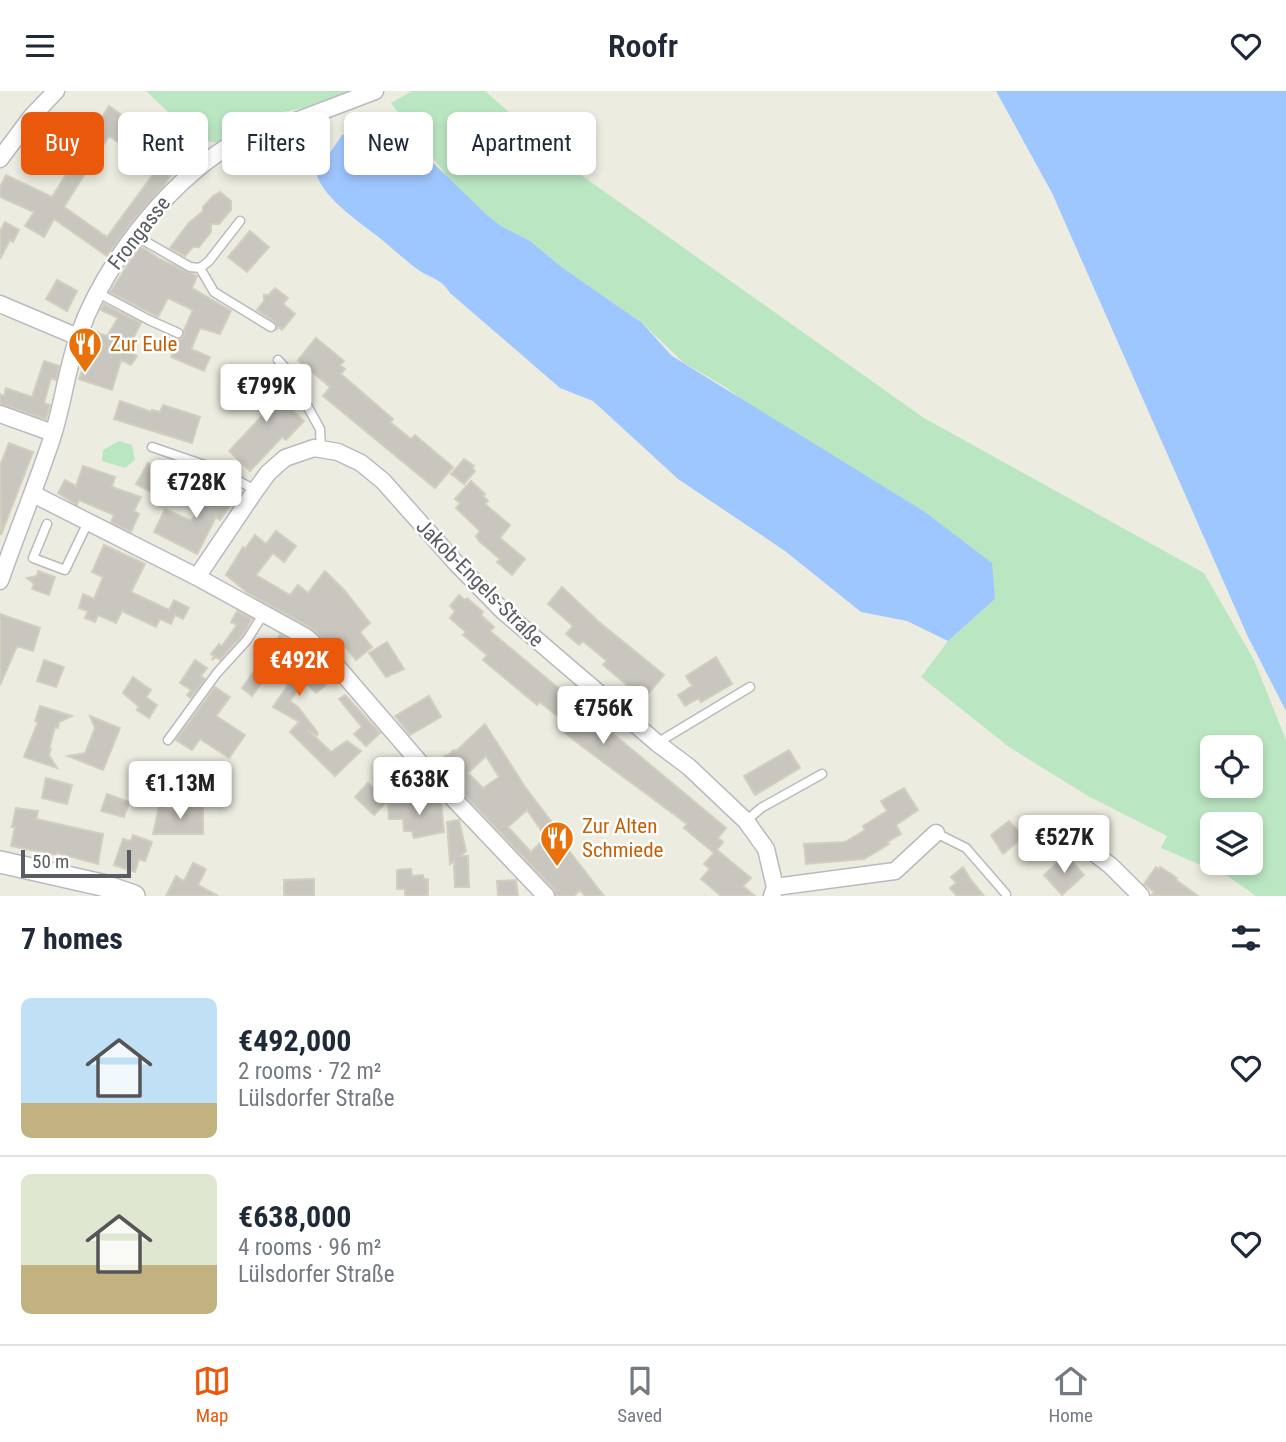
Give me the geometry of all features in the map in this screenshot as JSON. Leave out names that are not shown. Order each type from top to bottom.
[{"type":"street","points":[[0,159],[32,116],[56,91]]},
{"type":"street","name":"Frongasse","points":[[0,581],[54,433],[78,337],[106,274],[168,195],[206,161],[227,148],[375,91]]},
{"type":"street","points":[[0,304],[78,337]]},
{"type":"street","points":[[0,414],[54,433]]},
{"type":"street","points":[[197,577],[268,473],[300,451],[321,448]]},
{"type":"street","name":"Jakob-Engels-Straße","points":[[321,448],[338,452],[361,463],[383,481],[503,611],[657,743],[689,767],[746,821],[766,849],[774,892]]},
{"type":"street","points":[[33,494],[197,577],[306,637],[327,655],[427,771],[546,896]]},
{"type":"street","points":[[774,892],[894,871],[936,834]]},
{"type":"street","points":[[1089,849],[1111,866],[1141,896]]},
{"type":"street","points":[[0,862],[102,885],[134,896]]},
{"type":"lane","points":[[136,236],[190,267],[200,268],[209,261],[240,221]]},
{"type":"lane","points":[[200,268],[214,292],[271,327]]},
{"type":"lane","name":"Frongasse","points":[[98,293],[178,333]]},
{"type":"lane","points":[[278,360],[288,371],[320,429],[321,448]]},
{"type":"lane","points":[[152,447],[219,470],[255,491]]},
{"type":"lane","points":[[47,524],[33,558],[65,570],[88,522]]},
{"type":"lane","points":[[168,740],[216,673],[247,640],[264,613]]},
{"type":"lane","points":[[657,743],[750,687]]},
{"type":"lane","points":[[746,821],[761,809],[822,774]]},
{"type":"lane","points":[[936,834],[966,848],[1006,894]]},
{"type":"green space","points":[[146,91],[362,91],[318,105],[283,112],[222,112],[222,141],[219,143],[208,141],[208,112],[168,112]]},
{"type":"green space","points":[[412,91],[485,91],[509,112],[447,112],[447,175],[581,175],[924,418],[1204,573],[1254,660],[1286,740],[1286,896],[1256,896],[1224,875],[1263,875],[1263,812],[1200,812],[1200,865],[1161,848],[1167,836],[1088,796],[1009,747],[921,677],[948,641],[995,599],[727,388],[684,363],[642,323],[563,268],[530,241],[501,226],[487,215],[449,179],[433,158],[433,112],[398,112],[391,103]]},
{"type":"green space","points":[[119,441],[132,445],[135,460],[125,468],[102,461],[103,450]]},
{"type":"water","points":[[996,91],[1286,91],[1286,711],[1248,637],[1052,193]]},
{"type":"water","points":[[342,135],[344,175],[433,175],[433,163],[501,226],[530,241],[563,268],[642,323],[672,356],[925,512],[992,563],[995,599],[948,641],[907,621],[861,612],[785,551],[678,479],[593,401],[560,388],[440,282],[420,271],[331,198],[317,175],[330,175],[330,153]]},
{"type":"building","points":[[109,106],[118,112],[118,142],[109,136],[104,144],[104,114]]},
{"type":"building","points":[[6,175],[52,197],[66,175],[84,175],[64,207],[107,237],[153,175],[171,175],[107,256],[54,219],[44,237],[25,226],[34,212],[0,197],[0,187]]},
{"type":"building","points":[[220,192],[231,201],[231,210],[219,224],[211,224],[211,232],[199,247],[193,247],[185,256],[170,248],[188,224],[203,211],[203,207]]},
{"type":"building","points":[[5,222],[19,230],[0,259],[0,231]]},
{"type":"building","points":[[250,231],[269,247],[247,272],[228,257]]},
{"type":"building","points":[[140,246],[160,259],[197,276],[192,288],[231,311],[220,334],[200,328],[191,349],[210,357],[204,371],[171,357],[179,339],[184,336],[193,310],[168,298],[158,317],[110,292]]},
{"type":"building","points":[[57,280],[77,291],[67,311],[46,299]]},
{"type":"building","points":[[275,288],[288,298],[283,304],[295,314],[282,330],[279,327],[277,329],[275,322],[257,310],[264,301],[264,295],[269,295]]},
{"type":"building","points":[[104,304],[141,323],[127,350],[137,356],[131,365],[121,360],[112,390],[79,379],[92,331],[107,336],[118,318],[101,310]]},
{"type":"building","points":[[316,338],[344,361],[340,365],[345,369],[341,374],[393,419],[390,422],[411,439],[415,435],[453,467],[435,488],[323,396],[330,387],[298,360]]},
{"type":"building","points":[[44,361],[59,366],[56,380],[51,378],[44,403],[50,405],[46,419],[0,404],[0,394],[4,396],[6,388],[32,397]]},
{"type":"building","points":[[256,371],[278,387],[273,392],[304,421],[286,440],[282,437],[250,471],[229,451],[264,414],[258,409],[261,406],[251,397],[256,392],[246,382]]},
{"type":"building","points":[[120,401],[152,412],[160,412],[163,405],[200,417],[192,443],[114,419]]},
{"type":"building","points":[[9,443],[33,452],[1,535],[0,466]]},
{"type":"building","points":[[464,459],[474,466],[472,468],[475,471],[464,484],[451,474]]},
{"type":"building","points":[[148,463],[174,478],[162,498],[136,484]]},
{"type":"building","points":[[83,466],[115,477],[112,487],[141,497],[134,511],[139,514],[131,532],[111,522],[114,515],[79,500],[77,505],[58,493],[65,480],[76,486]]},
{"type":"building","points":[[471,481],[485,494],[483,496],[488,501],[485,504],[510,525],[500,538],[525,559],[512,575],[497,562],[500,559],[479,541],[476,536],[480,531],[456,508],[460,503],[455,499]]},
{"type":"building","points":[[218,482],[237,495],[220,520],[216,517],[197,554],[154,532],[165,509],[191,521]]},
{"type":"building","points":[[276,531],[296,546],[284,562],[273,553],[256,575],[290,595],[298,585],[308,593],[325,571],[370,623],[360,632],[372,647],[356,660],[344,645],[337,650],[311,628],[248,593],[226,575],[243,547],[245,549],[255,535],[266,544]]},
{"type":"building","points":[[104,545],[145,564],[131,592],[169,610],[174,600],[189,608],[183,619],[175,615],[171,624],[160,619],[156,627],[122,611],[116,623],[98,615],[95,622],[85,618],[88,611],[79,608],[83,594],[94,599],[103,577],[92,572]]},
{"type":"building","points":[[38,571],[55,577],[49,595],[32,589],[34,584],[27,578],[37,576]]},
{"type":"building","points":[[562,587],[599,622],[664,675],[644,699],[603,665],[607,661],[583,641],[579,645],[566,634],[573,626],[548,604]]},
{"type":"building","points":[[459,595],[465,600],[467,598],[483,612],[481,615],[494,627],[490,631],[726,828],[718,838],[723,842],[717,850],[751,878],[743,886],[755,896],[721,896],[701,879],[710,869],[704,864],[714,853],[684,828],[687,824],[579,744],[557,726],[562,720],[540,702],[537,705],[483,660],[487,655],[463,635],[466,632],[450,618],[455,611],[450,606]]},
{"type":"building","points":[[237,611],[252,619],[242,636],[220,660],[216,657],[212,660],[214,656],[211,654],[219,644],[222,646],[237,625],[231,622]]},
{"type":"building","points":[[0,614],[40,628],[33,651],[17,646],[0,685]]},
{"type":"building","points":[[280,635],[300,646],[321,664],[317,666],[321,669],[317,675],[326,685],[316,693],[304,681],[290,701],[318,733],[317,735],[308,730],[331,752],[347,741],[361,751],[335,776],[290,732],[299,722],[273,707],[288,685],[269,672],[252,696],[242,688]]},
{"type":"building","points":[[387,642],[404,669],[386,677],[369,653]]},
{"type":"building","points":[[716,657],[732,684],[701,702],[699,698],[685,706],[678,695],[692,686],[686,676]]},
{"type":"building","points":[[44,660],[64,667],[56,687],[37,681]]},
{"type":"building","points":[[195,660],[207,668],[201,676],[205,679],[191,698],[187,695],[191,690],[180,683]]},
{"type":"building","points":[[133,677],[151,690],[146,697],[157,705],[149,718],[137,710],[139,707],[123,693]]},
{"type":"building","points":[[215,687],[230,697],[216,716],[245,735],[229,758],[200,739],[192,750],[176,740]]},
{"type":"building","points":[[345,695],[380,733],[366,746],[354,734],[362,727],[339,699]]},
{"type":"building","points":[[429,696],[441,717],[410,735],[395,716]]},
{"type":"building","points":[[40,706],[72,716],[59,722],[58,728],[55,727],[49,755],[57,768],[24,757],[38,722],[35,721]]},
{"type":"building","points":[[90,716],[120,728],[103,770],[68,756],[85,753],[95,728]]},
{"type":"building","points":[[485,724],[525,787],[554,825],[543,833],[527,810],[508,827],[531,852],[553,830],[604,896],[585,896],[580,890],[574,896],[556,896],[554,889],[435,764],[456,751]],"holes":[[[486,756],[499,777],[483,788],[468,773]]]},
{"type":"building","points":[[789,750],[800,768],[755,795],[744,776]]},
{"type":"building","points":[[46,778],[72,785],[67,804],[42,798]]},
{"type":"building","points":[[368,783],[387,801],[374,815],[355,797]]},
{"type":"building","points":[[904,788],[918,810],[896,825],[901,834],[887,842],[889,844],[864,859],[806,864],[804,844],[845,842],[865,830],[863,826],[887,811],[881,801]]},
{"type":"building","points":[[107,794],[129,802],[124,817],[101,811]]},
{"type":"building","points":[[441,801],[444,832],[414,838],[412,831],[404,831],[403,819],[389,819],[388,804]]},
{"type":"building","points":[[182,804],[203,807],[203,834],[153,834],[159,807],[182,812]]},
{"type":"building","points":[[16,808],[38,811],[36,819],[103,834],[98,864],[57,853],[56,855],[11,846]]},
{"type":"building","points":[[459,820],[466,851],[460,856],[468,856],[469,887],[455,887],[454,861],[450,864],[447,822]]},
{"type":"building","points":[[1009,821],[1023,837],[1003,854],[991,835]]},
{"type":"building","points":[[133,835],[152,842],[145,861],[139,859],[135,872],[114,865],[123,839],[131,841]]},
{"type":"building","points":[[1066,855],[1084,875],[1062,895],[1044,875]]},
{"type":"building","points":[[193,863],[206,869],[198,885],[218,896],[166,896],[176,876],[184,881]]},
{"type":"building","points":[[963,867],[984,896],[957,896],[950,888],[956,883],[951,877]]},
{"type":"building","points":[[1156,867],[1177,878],[1176,880],[1198,896],[1151,896],[1154,892],[1144,884]]},
{"type":"building","points":[[411,869],[412,876],[423,875],[424,880],[428,879],[428,896],[405,896],[405,889],[397,889],[397,870]]},
{"type":"building","points":[[314,879],[314,896],[284,896],[284,880]]},
{"type":"building","points":[[516,880],[518,896],[498,896],[497,881]]},
{"type":"place","name":"Zur Eule","points":[[85,374]]},
{"type":"place","name":"Zur Alten Schmiede","points":[[557,868]]}]
